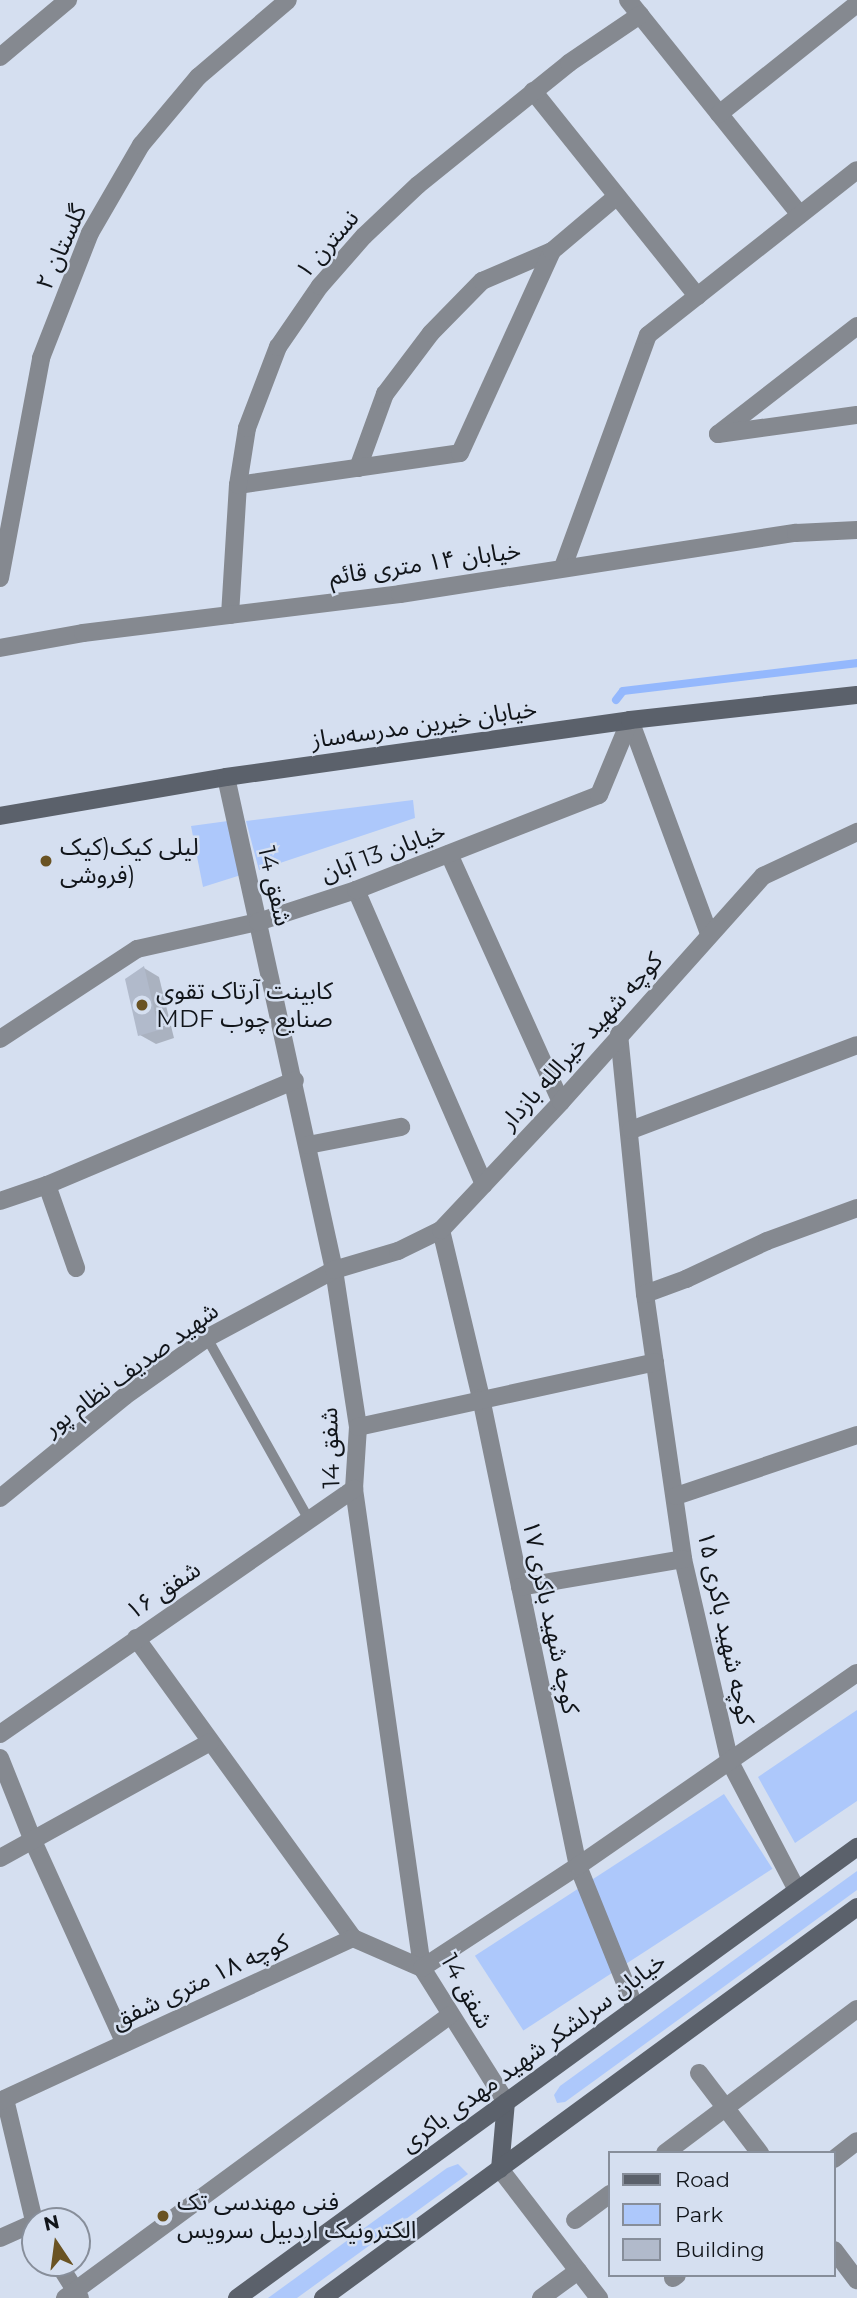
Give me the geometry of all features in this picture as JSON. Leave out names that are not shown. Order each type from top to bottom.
[{"type":"main road","name":"خیابان خیرین مدرسه‌ساز","points":[[0,816],[226,777],[630,720],[857,695]]},
{"type":"main road","name":"خیابان سرلشکر شهید مهدی باکری","points":[[237,2298],[857,1847]]},
{"type":"main road","points":[[323,2298],[857,1908]]},
{"type":"main road","points":[[500,2169],[506,2102]]},
{"type":"street","points":[[0,57],[68,0]]},
{"type":"street","name":"گلستان ۲","points":[[0,578],[41,358],[90,233],[141,145],[173,106],[198,77],[288,0]]},
{"type":"street","points":[[628,0],[800,215]]},
{"type":"street","points":[[719,114],[851,4]]},
{"type":"street","name":"نسترن ۱","points":[[230,615],[238,485],[247,428],[278,347],[320,286],[363,236],[418,185],[533,91],[640,15]]},
{"type":"street","points":[[533,91],[697,296]]},
{"type":"street","points":[[563,567],[648,335],[857,170]]},
{"type":"street","points":[[358,468],[385,394],[431,333],[482,281],[552,251],[617,196]]},
{"type":"street","points":[[238,485],[460,453],[552,251]]},
{"type":"street","points":[[857,326],[718,435],[857,415]]},
{"type":"street","name":"خیابان ۱۴ متری قائم","points":[[0,648],[83,633],[400,594],[796,533],[857,530]]},
{"type":"street","points":[[630,720],[709,934]]},
{"type":"street","name":"خیابان 13 آبان","points":[[0,1039],[138,949],[258,922],[356,890],[599,795],[630,720]]},
{"type":"street","name":"شفق 14","points":[[226,777],[295,1080],[334,1270],[358,1427],[354,1489],[422,1968],[506,2102]]},
{"type":"street","name":"کوچه شهید خیرالله بازدار","points":[[334,1270],[398,1251],[441,1230],[561,1102],[763,876],[857,832]]},
{"type":"street","points":[[449,854],[561,1102]]},
{"type":"street","points":[[356,890],[484,1184]]},
{"type":"street","name":"کوچه شهید باکری ۱۵","points":[[619,1034],[631,1130],[645,1294],[683,1559],[730,1762],[797,1890]]},
{"type":"street","points":[[631,1130],[857,1045]]},
{"type":"street","points":[[0,1201],[47,1185],[295,1080]]},
{"type":"street","points":[[308,1145],[401,1126]]},
{"type":"street","points":[[47,1185],[76,1268]]},
{"type":"street","points":[[645,1294],[686,1279],[767,1241],[857,1208]]},
{"type":"street","name":"کوچه شهید باکری ۱۷","points":[[441,1230],[481,1398],[578,1866],[635,2008]]},
{"type":"street","name":"شهید صدیف نظام پور","points":[[0,1498],[125,1396],[207,1338],[334,1270]]},
{"type":"street","points":[[358,1427],[655,1362]]},
{"type":"street","points":[[676,1496],[857,1435]]},
{"type":"street","name":"شفق ۱۶","points":[[0,1734],[354,1489]]},
{"type":"street","points":[[520,1587],[683,1559]]},
{"type":"street","points":[[136,1638],[353,1938],[422,1968],[578,1866],[857,1673]]},
{"type":"street","points":[[0,1858],[210,1742]]},
{"type":"street","points":[[0,1758],[33,1841],[124,2042]]},
{"type":"street","name":"کوچه ۱۸ متری شفق","points":[[2,2100],[353,1938]]},
{"type":"street","points":[[668,2151],[857,2009]]},
{"type":"street","points":[[64,2277],[73,2296],[450,2015]]},
{"type":"street","points":[[699,2073],[758,2151]]},
{"type":"street","points":[[2,2100],[30,2207]]},
{"type":"street","points":[[836,2157],[857,2141]]},
{"type":"street","points":[[500,2169],[599,2298]]},
{"type":"street","points":[[575,2220],[608,2195]]},
{"type":"street","points":[[0,2238],[21,2229]]},
{"type":"street","points":[[836,2253],[857,2280]]},
{"type":"street","points":[[541,2298],[578,2271]]},
{"type":"lane","points":[[207,1338],[309,1520]]},
{"type":"green space","points":[[413,800],[415,818],[259,870],[246,821]]},
{"type":"green space","points":[[228,821],[241,875],[203,887],[191,826]]},
{"type":"green space","points":[[857,1710],[857,1801],[795,1843],[758,1777]]},
{"type":"green space","points":[[724,1794],[772,1869],[523,2030],[475,1956]]},
{"type":"green space","points":[[857,1871],[857,1890],[565,2102],[557,2103],[554,2095],[560,2086]]},
{"type":"green space","points":[[458,2164],[468,2174],[297,2298],[268,2298],[447,2168]]},
{"type":"building","name":"کابینت آرتاک تقوی MDF صنایع چوب","points":[[144,966],[159,1030],[138,1036],[125,979]]},
{"type":"waterway","points":[[616,700],[623,691],[857,663]]},
{"type":"place","name":"لیلی کیک(کیک فروشی)","points":[[46,861]]},
{"type":"place","name":"کابینت آرتاک تقوی MDF صنایع چوب","points":[[142,1005]]},
{"type":"place","name":"فنی مهندسی تک الکترونیک اردبیل سرویس","points":[[163,2216]]}]
